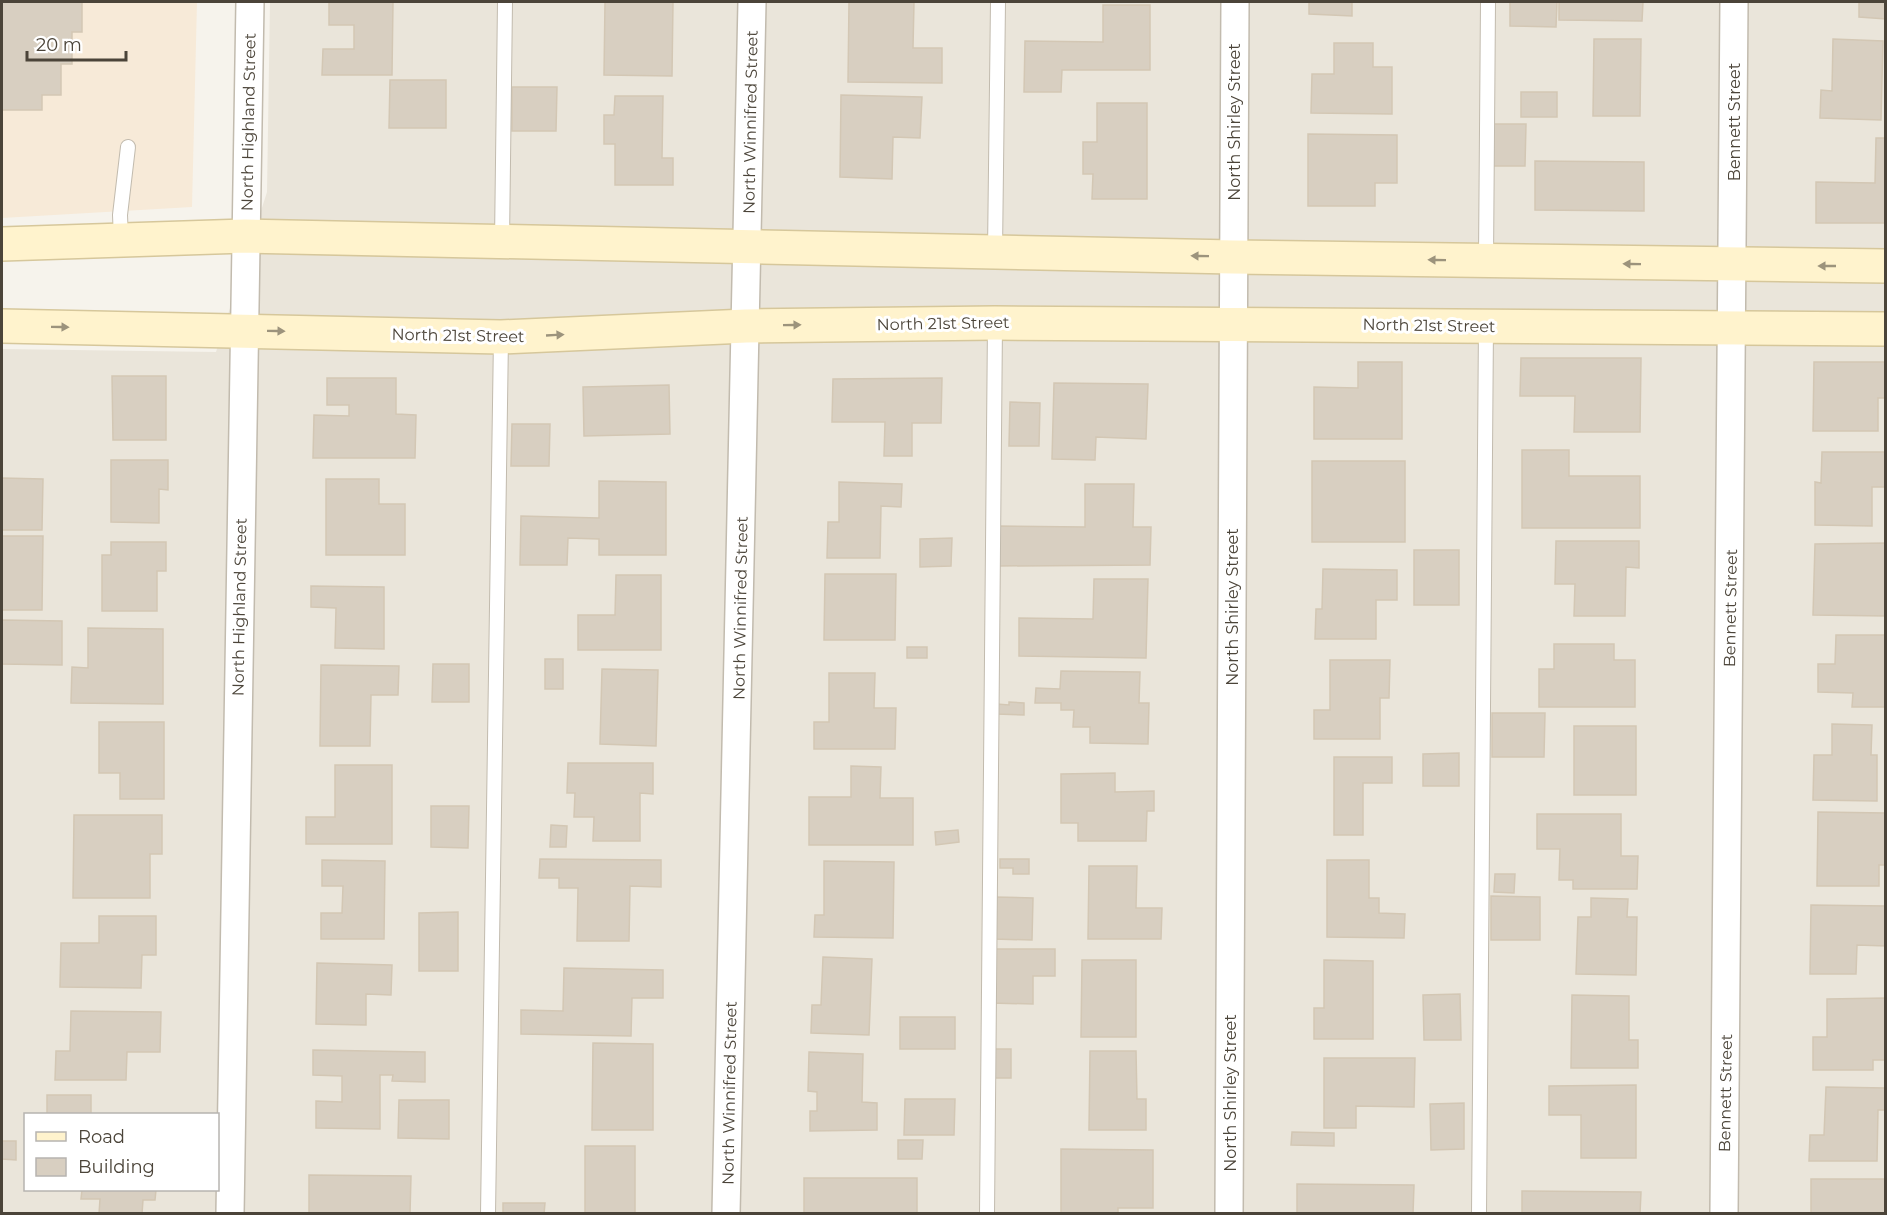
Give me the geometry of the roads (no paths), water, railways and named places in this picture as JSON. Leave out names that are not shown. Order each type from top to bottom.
[{"type":"main road","points":[[2,244],[245,236],[1486,261],[1886,266]]},
{"type":"main road","name":"North 21st Street","points":[[2,326],[501,337],[746,326],[995,323],[1886,329]]},
{"type":"street","name":"North Highland Street","points":[[231,1214],[243,330],[250,2]]},
{"type":"street","name":"North Winnifred Street","points":[[726,1214],[752,2]]},
{"type":"street","name":"North Shirley Street","points":[[1229,1214],[1235,2]]},
{"type":"street","name":"Bennett Street","points":[[1724,1214],[1734,265],[1734,2]]},
{"type":"lane","points":[[502,241],[505,2]]},
{"type":"lane","points":[[995,251],[998,2]]},
{"type":"lane","points":[[1486,261],[1488,2]]},
{"type":"lane","points":[[121,239],[120,215],[128,147]]},
{"type":"lane","points":[[987,1214],[995,323]]},
{"type":"lane","points":[[1479,1214],[1486,325]]},
{"type":"lane","points":[[488,1214],[501,337]]}]
